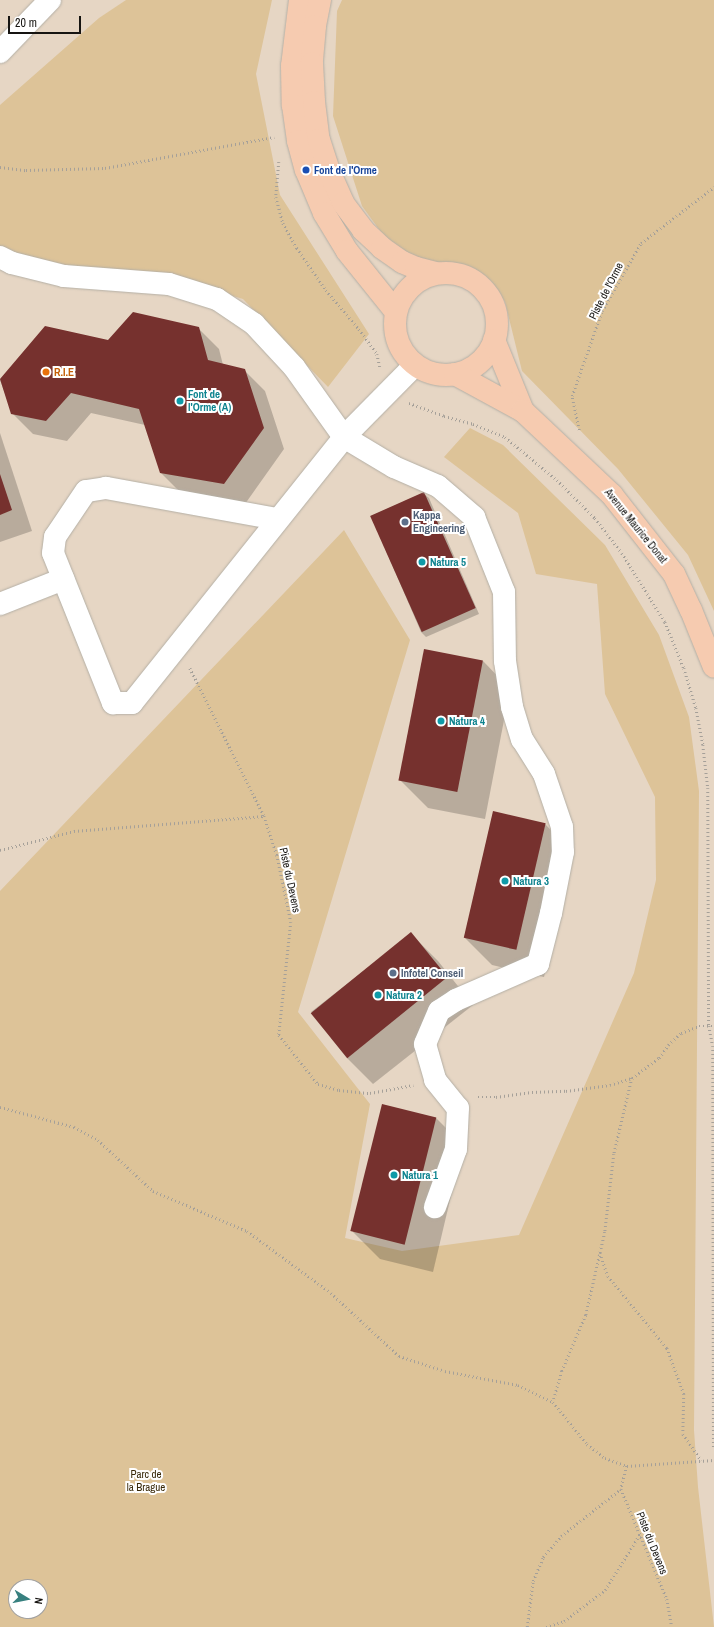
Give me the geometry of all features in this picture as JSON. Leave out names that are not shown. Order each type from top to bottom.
[{"type":"main road","points":[[300,0],[292,66],[293,105],[298,141],[306,170],[324,213],[347,251],[396,312]]},
{"type":"main road","points":[[320,0],[315,26],[312,63],[314,102],[319,140],[329,172],[343,203],[363,230],[382,248],[402,262],[416,268],[436,273]]},
{"type":"main road","points":[[454,272],[470,278],[484,289],[494,304],[497,322],[494,340],[488,352],[479,362],[468,370],[456,374],[441,375],[427,372],[415,365],[406,357],[396,336],[396,312],[401,298],[410,286],[422,277],[436,273],[454,272]]},
{"type":"main road","points":[[494,340],[523,411]]},
{"type":"main road","points":[[456,374],[523,411]]},
{"type":"main road","name":"Avenue Maurice Donat","points":[[523,411],[612,494],[674,574],[691,610],[714,666]]},
{"type":"lane","points":[[0,52],[50,0]]},
{"type":"lane","points":[[0,257],[12,263],[64,276],[169,284],[217,299],[254,324],[294,367],[344,437],[394,467],[438,486],[474,516],[504,592],[506,661],[512,707],[522,739],[544,774],[562,827],[563,852],[551,913],[538,964],[456,1000],[439,1011],[425,1044],[435,1080],[458,1108],[456,1149],[435,1207]]},
{"type":"lane","points":[[277,519],[106,488],[86,491],[55,537],[52,552],[113,703],[132,703],[277,519],[344,437],[415,365]]},
{"type":"lane","points":[[0,604],[62,579]]},
{"type":"path","points":[[0,167],[26,170],[105,168],[275,137]]},
{"type":"path","name":"Piste de l'Orme","points":[[576,459],[582,446],[572,396],[602,311],[641,243],[714,187]]},
{"type":"path","points":[[407,402],[444,416],[473,424],[505,437],[557,480],[595,518],[622,553],[665,622],[684,668],[696,708],[703,745],[708,788],[709,1026],[713,1054],[714,1448]]},
{"type":"path","name":"Piste du Devens","points":[[178,644],[264,816],[277,855],[291,922],[279,1035],[318,1084],[338,1090],[370,1093],[435,1080]]},
{"type":"path","points":[[0,850],[74,831],[264,816]]},
{"type":"path","points":[[449,1097],[496,1097],[532,1092],[566,1091],[610,1085],[632,1078],[659,1058],[668,1045],[681,1033],[699,1026],[714,1026]]},
{"type":"path","points":[[553,1402],[562,1371],[586,1315],[604,1232],[614,1154],[632,1078]]},
{"type":"path","points":[[0,1107],[74,1127],[98,1140],[153,1191],[247,1231],[332,1293],[399,1356],[444,1371],[518,1384],[553,1402],[587,1444],[605,1458],[628,1466],[714,1460]]},
{"type":"path","points":[[600,1252],[608,1276],[668,1348],[684,1394],[683,1434],[702,1461]]},
{"type":"path","points":[[527,1627],[533,1581],[543,1557],[561,1536],[621,1489],[628,1466]]},
{"type":"path","name":"Piste du Devens","points":[[621,1489],[667,1599],[672,1627]]},
{"type":"path","points":[[546,1627],[564,1621],[605,1590],[640,1534]]},
{"type":"shaded area","points":[[0,0],[714,0],[714,1627],[0,1627]]},
{"type":"green space","points":[[126,0],[272,0],[256,74],[280,195],[369,334],[328,387],[243,299],[169,277],[40,263],[0,248],[0,105],[99,18]]},
{"type":"green space","points":[[342,0],[714,0],[714,611],[688,555],[618,469],[522,371],[505,302],[491,281],[472,268],[422,260],[394,250],[362,206],[333,116],[337,11]]},
{"type":"green space","name":"Parc de la Brague","points":[[470,428],[503,445],[605,545],[659,635],[689,717],[699,791],[694,1430],[698,1487],[714,1627],[0,1627],[0,891],[344,530],[410,640],[298,1012],[370,1104],[345,1238],[402,1251],[519,1235],[634,973],[656,880],[655,797],[605,694],[597,584],[536,574],[518,513],[444,457]]},
{"type":"building","name":"Font de l'Orme (A)","points":[[133,312],[199,327],[208,360],[245,369],[264,428],[224,484],[160,473],[139,409],[71,393],[46,421],[11,414],[0,379],[45,326],[108,340]]},
{"type":"building","points":[[0,474],[12,510],[0,515]]},
{"type":"building","name":"Natura 5","points":[[424,492],[476,608],[422,632],[370,516]]},
{"type":"building","name":"Natura 4","points":[[424,649],[483,660],[457,792],[398,781]]},
{"type":"building","name":"Natura 3","points":[[493,811],[546,823],[516,950],[464,938]]},
{"type":"building","name":"Natura 2","points":[[411,932],[448,977],[347,1058],[311,1013]]},
{"type":"building","name":"Natura 1","points":[[382,1104],[436,1118],[405,1245],[350,1231]]},
{"type":"place","name":"Font de l'Orme","points":[[306,170]]},
{"type":"place","name":"R.I.E","points":[[46,372]]},
{"type":"place","name":"Font de l'Orme (A)","points":[[180,401]]},
{"type":"place","name":"Kappa Engineering","points":[[405,522]]},
{"type":"place","name":"Natura 5","points":[[422,562]]},
{"type":"place","name":"Natura 4","points":[[441,721]]},
{"type":"place","name":"Natura 3","points":[[505,881]]},
{"type":"place","name":"Infotel Conseil","points":[[393,973]]},
{"type":"place","name":"Natura 2","points":[[378,995]]},
{"type":"place","name":"Natura 1","points":[[394,1175]]}]
